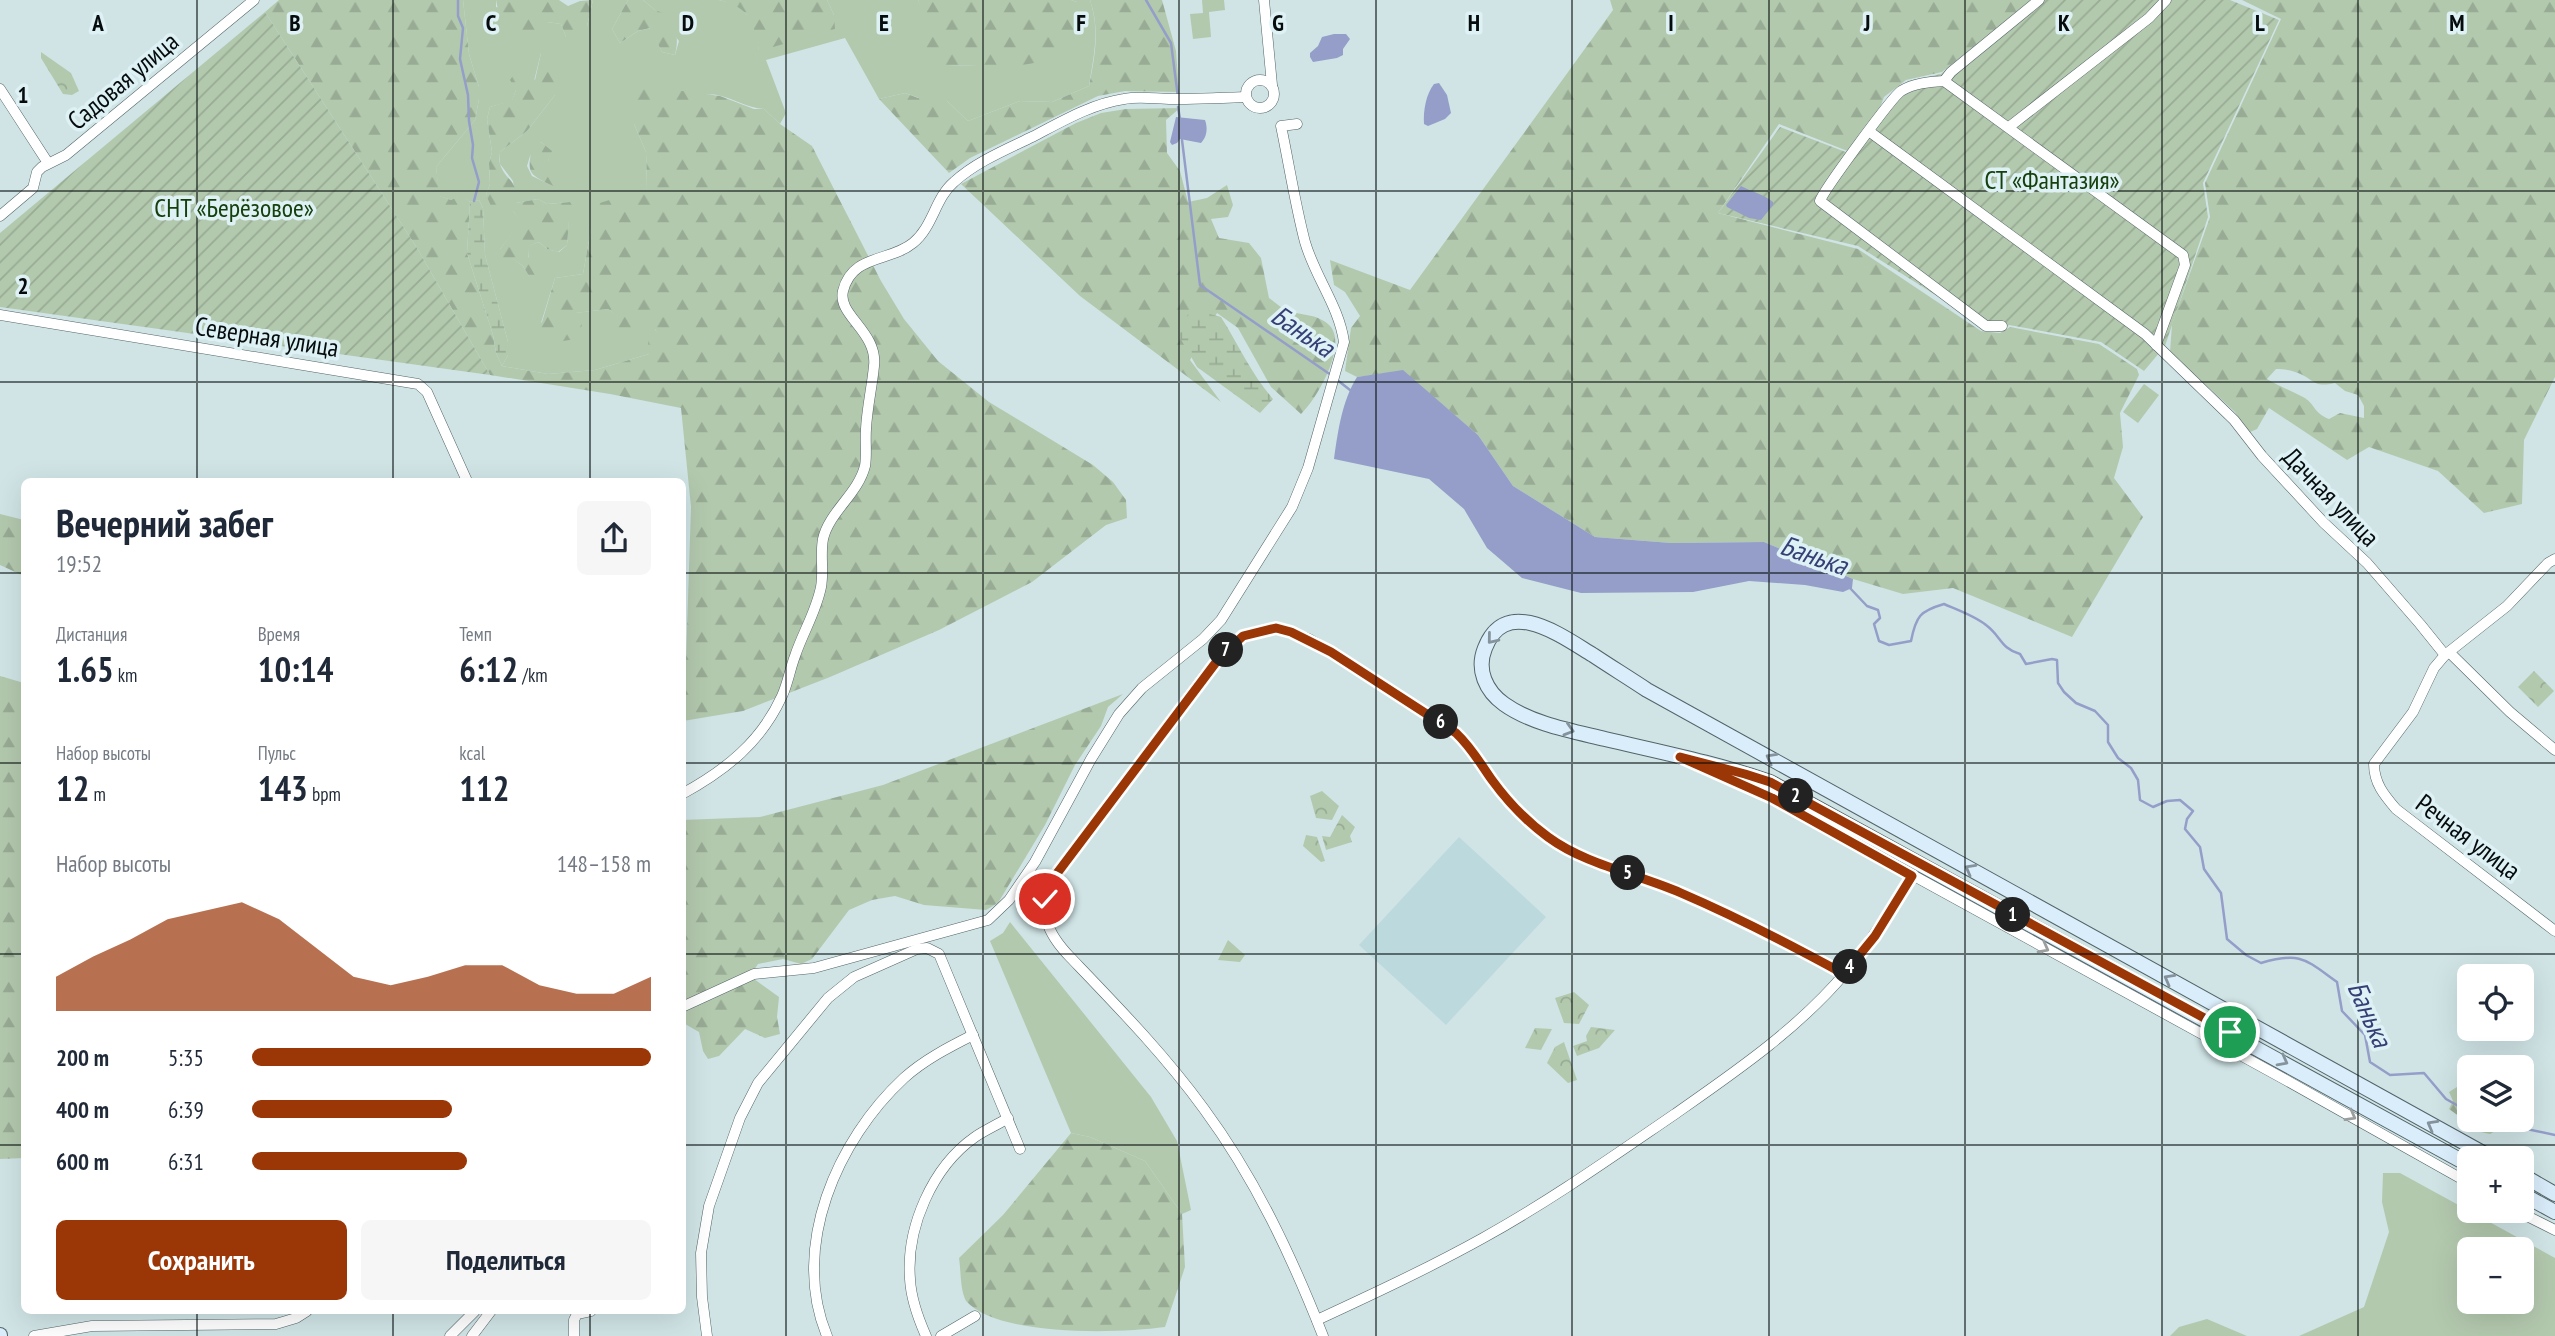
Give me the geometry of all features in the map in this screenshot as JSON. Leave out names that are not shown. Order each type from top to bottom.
[{"type":"street","name":"Садовая улица","points":[[48,163],[66,155],[254,0]]},
{"type":"street","points":[[1264,0],[1272,85],[1273,99],[1265,107],[1253,106],[1246,97],[1247,88],[1252,81],[1265,80],[1272,85]]},
{"type":"street","points":[[1944,81],[1951,72],[2039,0]]},
{"type":"street","points":[[2009,127],[2149,18],[2166,0]]},
{"type":"street","points":[[2002,327],[1986,326],[1822,205],[1821,197],[1889,102],[1900,92],[1924,82],[1944,81],[2183,255],[2185,265],[2157,345]]},
{"type":"street","points":[[0,89],[48,163],[37,172],[33,188],[0,216]]},
{"type":"street","points":[[686,792],[731,764],[771,718],[815,612],[822,583],[823,539],[865,467],[869,399],[875,363],[870,339],[843,304],[842,294],[858,266],[910,245],[922,235],[951,183],[970,169],[1071,117],[1104,103],[1127,98],[1246,97]]},
{"type":"street","points":[[686,1005],[754,974],[814,968],[988,920],[996,915],[1035,862],[1091,759],[1119,714],[1142,688],[1203,639],[1221,620],[1292,507],[1308,468],[1344,342],[1342,323],[1305,242],[1281,126],[1297,124]]},
{"type":"street","name":"Дачная улица","points":[[1870,132],[2146,334],[2234,420],[2262,456],[2324,523],[2367,563],[2447,654],[2555,750]]},
{"type":"street","name":"Северная улица","points":[[0,315],[418,384],[427,392],[466,478]]},
{"type":"street","points":[[2447,654],[2507,606],[2555,559]]},
{"type":"street","points":[[2457,1157],[1789,792],[1745,774],[1579,733],[1534,719],[1506,705],[1490,691],[1483,678],[1481,664],[1486,644],[1501,629],[1514,623],[1535,623],[1553,630],[1647,690],[2470,1146]]},
{"type":"street","points":[[1323,1336],[1282,1242],[1249,1177],[1205,1110],[1151,1042],[1058,944],[1046,922],[1045,899],[1052,880],[1204,676],[1225,651],[1243,636],[1276,628],[1309,639],[1456,733],[1522,816],[1551,839],[1606,865],[1679,892],[1844,974]]},
{"type":"street","name":"Речная улица","points":[[2447,654],[2434,668],[2413,712],[2374,764],[2378,785],[2396,809],[2555,931]]},
{"type":"street","points":[[1680,757],[1772,798],[2457,1176]]},
{"type":"street","points":[[1317,1320],[1485,1237],[1587,1175],[1737,1070],[1800,1019],[1844,974],[1875,936],[1912,876]]},
{"type":"street","points":[[707,1336],[702,1297],[701,1253],[712,1194],[740,1118],[758,1083],[802,1027],[828,998],[854,977],[890,959],[926,948],[934,950],[942,960],[1020,1149]]},
{"type":"street","points":[[827,1336],[815,1298],[817,1232],[827,1196],[845,1152],[874,1109],[905,1077],[942,1051],[973,1035]]},
{"type":"street","points":[[926,1336],[914,1306],[909,1279],[911,1246],[920,1212],[933,1184],[953,1157],[974,1138],[1008,1118]]},
{"type":"street","points":[[2534,1182],[2555,1194]]},
{"type":"street","points":[[2534,1201],[2555,1212]]},
{"type":"street","points":[[2534,1220],[2555,1230]]},
{"type":"street","points":[[34,1336],[92,1326],[276,1324],[302,1314]]},
{"type":"street","points":[[450,1336],[472,1314]]},
{"type":"street","points":[[472,1336],[489,1314]]},
{"type":"street","points":[[574,1336],[574,1320],[577,1314]]},
{"type":"street","points":[[941,1336],[955,1333],[975,1316]]},
{"type":"shaded area","points":[[1459,837],[1546,917],[1446,1025],[1359,945]]},
{"type":"green space","points":[[279,0],[463,0],[469,54],[479,87],[479,99],[475,120],[436,167],[440,196],[451,200],[463,194],[470,202],[467,253],[502,366],[548,374],[595,370],[649,354],[648,340],[659,336],[655,329],[618,329],[618,317],[608,309],[576,313],[582,325],[576,339],[537,345],[531,332],[542,322],[555,278],[583,274],[591,229],[600,203],[647,188],[646,152],[634,124],[632,97],[645,86],[720,96],[754,109],[764,109],[780,124],[812,146],[881,281],[904,319],[938,361],[989,402],[1093,465],[1113,482],[1126,500],[1127,518],[1106,525],[1032,582],[939,630],[743,711],[686,720],[691,507],[681,408],[490,375],[417,248],[265,12]]},
{"type":"green space","points":[[463,0],[496,0],[496,7],[561,24],[566,37],[587,26],[593,0],[628,0],[612,29],[620,43],[638,31],[651,28],[662,52],[675,55],[679,41],[655,10],[643,0],[719,0],[736,4],[755,23],[759,50],[784,42],[834,15],[827,0],[918,0],[947,66],[976,65],[1077,2],[1071,0],[1090,0],[1095,22],[1089,86],[1052,102],[1020,101],[968,121],[947,101],[919,98],[905,93],[879,99],[845,38],[766,60],[786,113],[780,124],[764,109],[723,96],[708,95],[675,104],[634,124],[646,152],[647,188],[591,229],[583,274],[555,278],[541,323],[575,313],[608,309],[636,329],[654,328],[660,336],[649,354],[595,370],[548,374],[502,366],[508,355],[508,342],[485,255],[483,208],[479,200],[470,202],[463,195],[451,200],[439,196],[436,167],[475,120],[479,87],[469,54]],"holes":[[[541,53],[555,95],[527,131],[500,152],[500,164],[513,181],[516,203],[538,199],[547,204],[570,202],[567,245],[559,252],[547,249],[539,242],[528,246],[529,276],[523,266],[500,249],[521,222],[514,212],[486,195],[490,184],[489,163],[492,152],[487,119],[490,107],[512,101],[516,90],[534,81]],[[541,142],[551,151],[548,161],[553,186],[532,176],[527,166],[530,156]]]},
{"type":"green space","points":[[496,0],[559,0],[568,6],[593,0],[587,26],[580,38],[566,37],[561,24],[547,22],[539,34],[525,33],[500,20]]},
{"type":"green space","points":[[628,0],[643,0],[655,10],[668,15],[676,35],[675,55],[662,52],[650,28],[638,31],[620,43],[612,29]]},
{"type":"green space","points":[[719,0],[827,0],[834,15],[835,29],[759,51],[748,17],[737,7]]},
{"type":"green space","points":[[918,0],[1071,0],[1077,2],[1076,30],[1058,52],[1034,63],[1006,68],[947,66],[922,53],[925,20]]},
{"type":"green space","points":[[1090,0],[1162,0],[1176,51],[1179,92],[1125,91],[1098,96],[970,158],[949,173],[879,99],[905,93],[918,98],[930,91],[947,101],[968,121],[1020,101],[1052,102],[1089,86],[1096,32]]},
{"type":"green space","points":[[1202,0],[1224,0],[1225,10],[1209,12],[1211,37],[1193,39],[1190,14],[1203,13]]},
{"type":"green space","points":[[1610,0],[2032,0],[1942,72],[1906,80],[1884,97],[1875,121],[1850,152],[1779,124],[1718,213],[1858,249],[1981,331],[2000,333],[2010,327],[2099,344],[2137,369],[2139,375],[2120,413],[2123,447],[2114,478],[2143,517],[2072,637],[1953,588],[1903,594],[1853,579],[1764,542],[1671,543],[1595,537],[1513,486],[1478,435],[1403,371],[1357,377],[1345,371],[1351,328],[1360,316],[1345,292],[1334,285],[1330,260],[1410,290],[1613,10]]},
{"type":"green space","name":"СТ «Фантазия»","points":[[2035,0],[2230,0],[2279,20],[2203,183],[2208,217],[2165,346],[2144,371],[2101,342],[2009,325],[1999,332],[1986,327],[1858,246],[1718,213],[1780,127],[1851,154],[1889,97],[1908,81],[1941,74]]},
{"type":"green space","points":[[2242,0],[2555,0],[2555,377],[2524,440],[2522,504],[2484,513],[2438,471],[2369,447],[2347,460],[2269,408],[2257,429],[2248,433],[2235,412],[2170,352],[2172,324],[2210,217],[2205,183],[2281,19]],"holes":[[[2276,369],[2295,372],[2318,384],[2335,383],[2345,391],[2358,395],[2364,406],[2364,418],[2340,413],[2329,419],[2307,400],[2267,379]]]},
{"type":"green space","name":"СНТ «Берёзовое»","points":[[265,12],[417,248],[490,375],[0,307],[0,233]]},
{"type":"green space","points":[[41,52],[71,73],[79,91],[72,95],[63,94],[41,58]]},
{"type":"green space","points":[[541,53],[556,55],[561,60],[555,95],[527,131],[500,152],[500,164],[513,184],[516,203],[538,199],[547,204],[570,202],[576,212],[569,221],[567,245],[558,252],[547,249],[539,242],[529,246],[528,257],[537,264],[541,275],[529,276],[523,266],[513,259],[501,260],[500,249],[520,222],[514,212],[491,206],[486,195],[490,184],[489,163],[492,152],[487,119],[490,107],[512,100],[516,90],[510,80],[516,71],[527,72],[535,80]]},
{"type":"green space","points":[[1180,108],[1166,120],[1167,153],[1180,171],[1188,202],[1207,198],[1227,185],[1233,205],[1228,217],[1211,219],[1219,238],[1249,243],[1261,258],[1269,298],[1292,312],[1323,320],[1334,332],[1335,344],[1329,370],[1308,407],[1301,414],[1271,387],[1238,328],[1217,313],[1190,360],[1221,402],[1080,296],[961,184],[1076,123],[1101,113],[1126,109]]},
{"type":"green space","points":[[541,142],[552,151],[548,161],[557,169],[562,180],[553,186],[533,175],[531,171],[532,145]]},
{"type":"green space","points":[[479,200],[483,208],[485,255],[508,342],[508,355],[502,366],[467,253],[470,202]]},
{"type":"green space","points":[[1192,309],[1221,317],[1252,370],[1273,399],[1260,413],[1197,367],[1176,331]]},
{"type":"green space","points":[[2144,384],[2159,395],[2138,423],[2123,412]]},
{"type":"green space","points":[[0,514],[21,519],[21,575],[0,565]]},
{"type":"green space","points":[[2534,671],[2554,691],[2538,707],[2518,687]]},
{"type":"green space","points":[[0,676],[21,682],[21,1158],[0,1159]]},
{"type":"green space","points":[[1123,694],[1108,707],[1101,726],[1075,765],[1045,825],[998,903],[986,910],[924,905],[895,896],[872,900],[849,910],[812,959],[801,964],[783,959],[758,964],[750,976],[779,997],[777,1017],[780,1034],[765,1038],[745,1029],[719,1056],[708,1059],[703,1051],[699,1032],[686,1025],[686,820],[760,817],[883,785]]},
{"type":"green space","points":[[1322,791],[1339,806],[1332,820],[1316,818],[1310,796]]},
{"type":"green space","points":[[1342,815],[1355,827],[1350,836],[1352,842],[1326,850],[1322,836],[1330,837]]},
{"type":"green space","points":[[1306,835],[1317,837],[1325,861],[1321,862],[1303,846]]},
{"type":"green space","points":[[1010,922],[1151,1097],[1177,1141],[1191,1210],[1182,1214],[1145,1161],[1090,1137],[1071,1133],[990,941],[1003,933]]},
{"type":"green space","points":[[1228,940],[1245,955],[1240,962],[1218,960]]},
{"type":"green space","points":[[1574,992],[1589,1005],[1579,1024],[1564,1023],[1555,998]]},
{"type":"green space","points":[[1591,1027],[1615,1030],[1599,1048],[1577,1056],[1573,1046],[1587,1041],[1586,1036]]},
{"type":"green space","points":[[1535,1028],[1552,1029],[1541,1050],[1525,1048]]},
{"type":"green space","points":[[1564,1042],[1577,1080],[1568,1083],[1547,1063],[1555,1047]]},
{"type":"green space","points":[[2457,1087],[2457,1115],[2449,1109],[2453,1101],[2449,1092]]},
{"type":"green space","points":[[1071,1133],[1090,1137],[1145,1161],[1182,1214],[1185,1267],[1165,1327],[1087,1331],[1029,1326],[1003,1321],[981,1312],[964,1297],[959,1258],[1003,1215]]},
{"type":"green space","points":[[2383,1173],[2400,1173],[2457,1204],[2457,1223],[2491,1223],[2517,1237],[2457,1237],[2457,1314],[2534,1314],[2534,1246],[2555,1258],[2555,1336],[2299,1336],[2364,1307],[2389,1232],[2382,1202]]},
{"type":"green space","points":[[2207,1319],[2247,1336],[2170,1336],[2179,1327]]},
{"type":"water","points":[[1346,34],[1350,39],[1343,49],[1343,55],[1313,62],[1310,53],[1318,46],[1322,37]]},
{"type":"water","points":[[1439,83],[1447,95],[1451,113],[1445,119],[1428,126],[1424,124],[1426,103],[1431,88]]},
{"type":"water","points":[[1176,117],[1205,120],[1205,138],[1201,143],[1180,139],[1172,145],[1170,142]]},
{"type":"water","points":[[1741,186],[1773,202],[1761,220],[1749,218],[1727,207]]},
{"type":"water","points":[[1403,370],[1478,435],[1513,486],[1595,537],[1671,543],[1764,542],[1853,579],[1852,588],[1843,592],[1805,585],[1749,581],[1693,592],[1581,593],[1522,578],[1487,548],[1464,509],[1429,479],[1334,459],[1344,406],[1357,377]]},
{"type":"waterway","points":[[458,0],[458,16],[463,28],[460,59],[468,95],[472,158],[479,182],[474,201]]},
{"type":"waterway","name":"Банька","points":[[1146,0],[1171,43],[1178,97]]},
{"type":"waterway","name":"Банька","points":[[1178,107],[1180,119]]},
{"type":"waterway","name":"Банька","points":[[1182,140],[1200,285],[1331,375]]},
{"type":"waterway","name":"Банька","points":[[1336,379],[1350,390]]},
{"type":"waterway","name":"Банька","points":[[1849,587],[1867,606],[1878,610],[1880,618],[1874,624],[1879,641],[1889,645],[1911,641],[1920,616],[1929,609],[1944,604],[1982,622],[2005,646],[2020,654],[2026,664],[2057,660],[2058,683],[2076,703],[2095,711],[2108,725],[2108,742],[2138,780],[2140,800],[2153,807],[2167,801],[2180,800],[2193,811],[2187,819],[2185,829],[2200,847],[2204,869],[2221,893],[2227,939],[2246,955],[2261,963],[2294,958],[2318,968],[2337,982],[2342,1011],[2365,1035],[2370,1062],[2390,1075],[2424,1073],[2446,1099],[2457,1105]]},
{"type":"waterway","name":"Банька","points":[[2534,1131],[2555,1135]]},
{"type":"route","points":[[1045,899],[1052,880],[1230,645],[1243,636],[1276,628],[1309,639],[1456,733],[1522,816],[1551,839],[1606,865],[1679,892],[1844,974],[1875,936],[1912,876],[1772,798],[1680,757],[1770,782],[2230,1032]]}]
